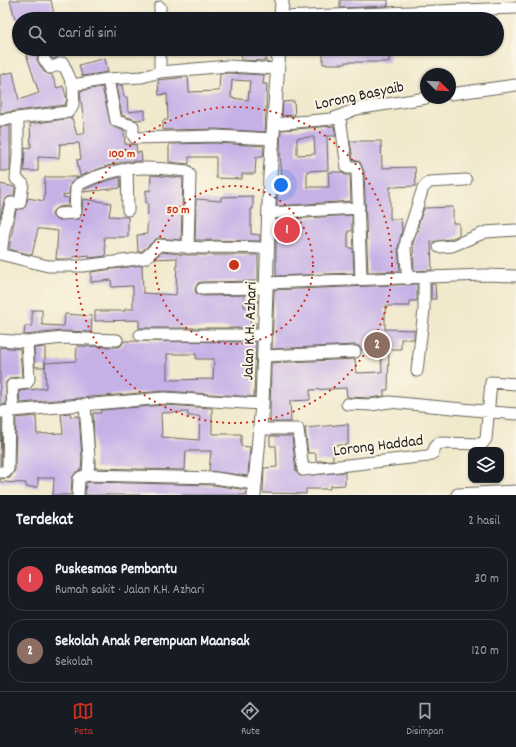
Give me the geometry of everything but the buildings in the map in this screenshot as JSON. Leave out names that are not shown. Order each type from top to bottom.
[{"type":"street","points":[[281,12],[282,0]]},
{"type":"street","points":[[160,7],[160,12]]},
{"type":"street","points":[[422,12],[516,8]]},
{"type":"street","points":[[160,56],[160,72]]},
{"type":"street","name":"Jalan K.H. Azhari","points":[[254,489],[262,404],[269,213],[279,56]]},
{"type":"street","points":[[0,120],[68,112],[72,109],[73,85],[63,63],[50,68],[44,59]]},
{"type":"street","points":[[73,85],[108,79],[142,77],[160,72],[228,66],[278,69]]},
{"type":"street","points":[[108,79],[116,120],[133,126],[133,135],[135,138],[216,136],[273,139]]},
{"type":"street","points":[[456,93],[516,85]]},
{"type":"street","name":"Lorong Basyaib","points":[[274,124],[340,117],[348,111],[356,109],[420,99]]},
{"type":"street","points":[[340,117],[346,168],[355,167],[357,169],[361,279]]},
{"type":"street","points":[[18,118],[16,179],[23,184],[20,203],[11,203],[2,230],[0,254],[48,266],[83,266],[145,258],[159,245],[188,248],[216,246],[268,248]]},
{"type":"street","points":[[59,214],[74,213],[76,188],[79,184],[115,170],[150,166],[189,172],[188,248]]},
{"type":"street","points":[[127,168],[128,210]]},
{"type":"street","points":[[408,279],[405,249],[406,242],[423,188],[429,182],[466,180]]},
{"type":"street","points":[[269,213],[359,208]]},
{"type":"street","points":[[439,247],[452,246],[486,232],[516,230]]},
{"type":"street","points":[[202,289],[361,279],[408,279],[484,275],[516,276]]},
{"type":"street","points":[[417,371],[424,310],[424,278]]},
{"type":"street","points":[[140,335],[264,335]]},
{"type":"street","points":[[0,340],[27,342],[63,338],[117,340]]},
{"type":"street","points":[[0,472],[6,472],[8,469],[10,455],[7,411],[12,385],[27,383],[29,379],[27,342]]},
{"type":"street","points":[[264,356],[355,352]]},
{"type":"street","name":"Lorong Haddad","points":[[260,429],[298,429],[303,470],[428,456],[433,453],[436,445],[439,443],[482,444],[486,439],[491,382],[516,384]]},
{"type":"street","points":[[7,411],[164,398],[262,404]]},
{"type":"street","points":[[347,404],[371,405],[389,402],[516,414]]},
{"type":"street","points":[[85,404],[89,458],[88,475]]},
{"type":"street","points":[[78,495],[80,478],[88,475],[215,478],[254,489]]},
{"type":"street","points":[[458,495],[516,492]]},
{"type":"place","name":"Puskesmas Pembantu","points":[[287,230]]},
{"type":"place","name":"Sekolah Anak Perempuan Maansak","points":[[377,345]]}]
